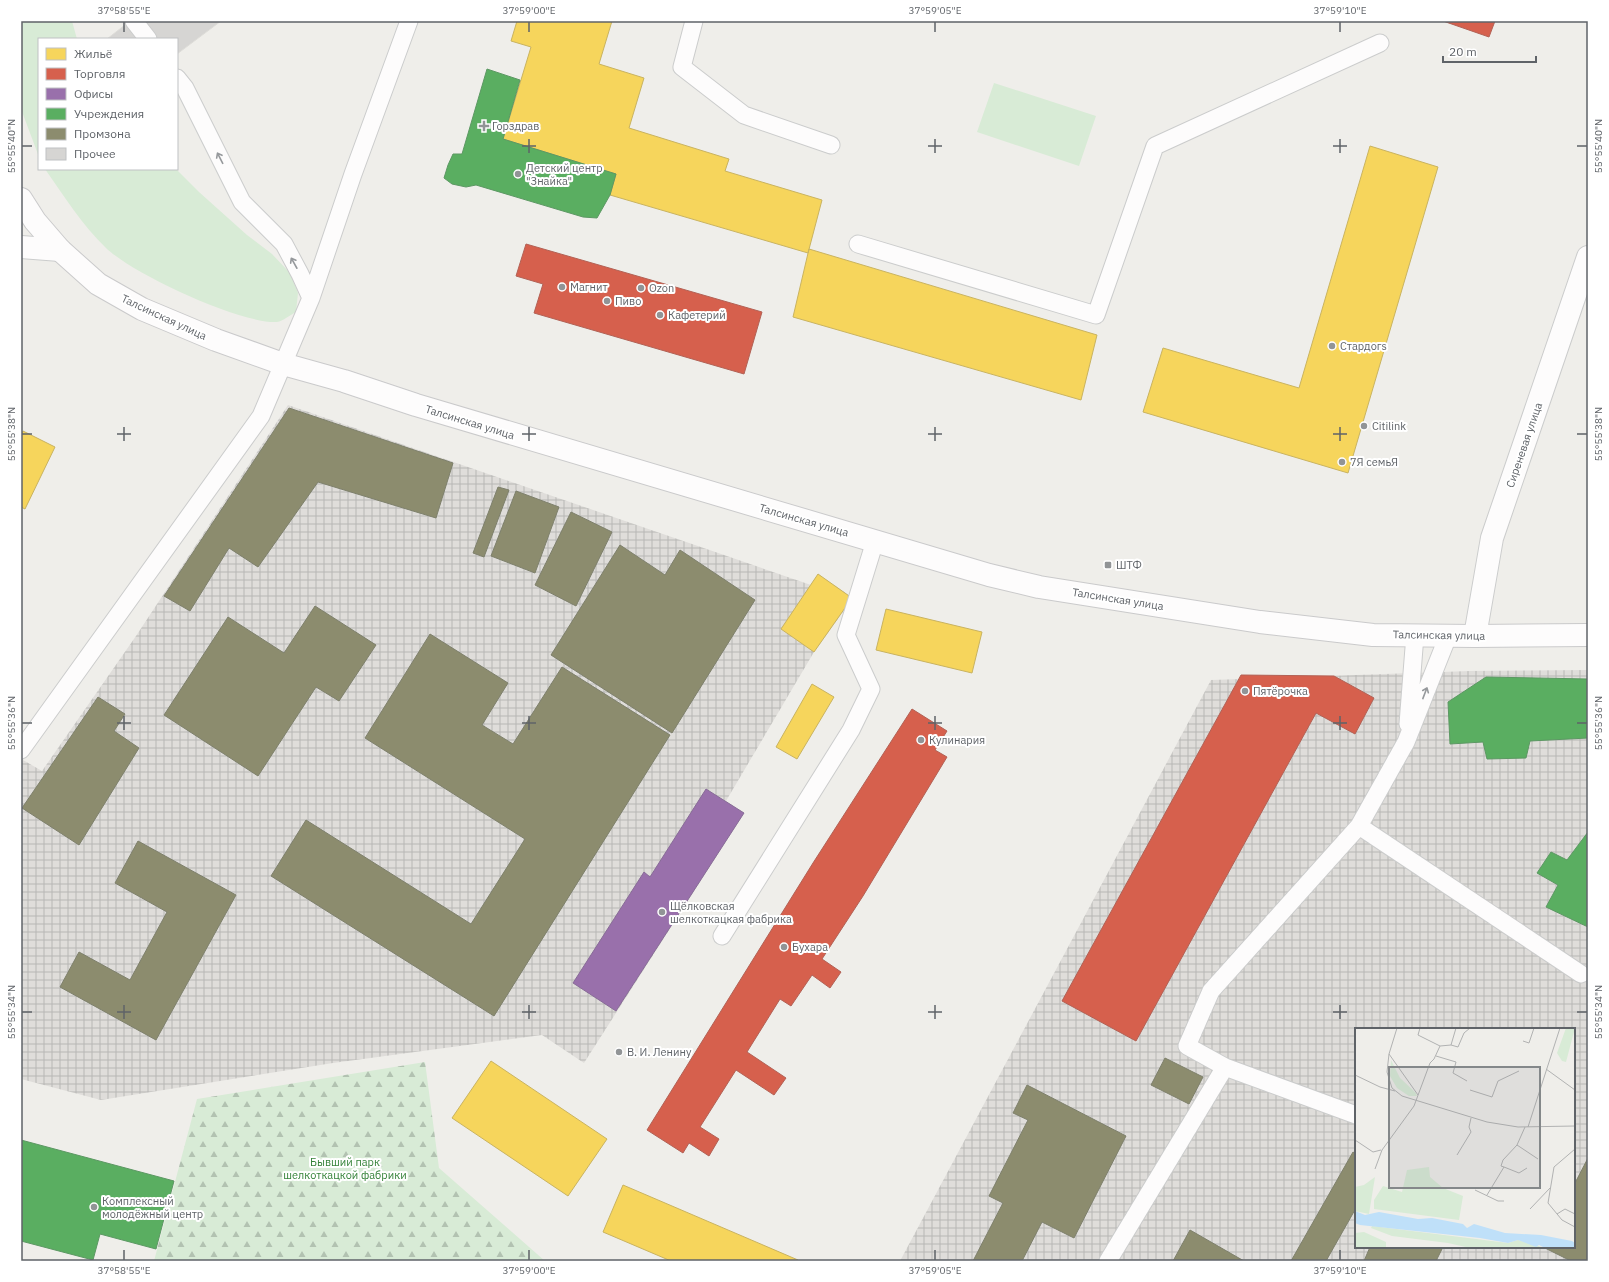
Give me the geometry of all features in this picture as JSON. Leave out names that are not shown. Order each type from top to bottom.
[{"type":"main road","name":"Талсинская улица","points":[[21,199],[34,221],[60,250],[98,284],[142,309],[216,340],[283,364],[344,381],[416,406],[989,575],[1039,587],[1260,622],[1373,635],[1475,636],[1588,634]]},
{"type":"main road","points":[[21,247],[60,250]]},
{"type":"main road","name":"Сиреневая улица","points":[[1475,636],[1492,538],[1588,257]]},
{"type":"lane","points":[[134,21],[147,38]]},
{"type":"lane","points":[[21,750],[261,416],[311,298],[353,174],[409,21]]},
{"type":"lane","points":[[694,21],[682,68],[744,115],[831,146]]},
{"type":"lane","points":[[858,244],[1096,315],[1155,146],[1380,43]]},
{"type":"lane","points":[[178,79],[185,88],[242,202],[284,244],[311,298]]},
{"type":"lane","points":[[722,936],[851,730],[871,689],[846,635],[875,541]]},
{"type":"lane","points":[[1406,742],[1415,635]]},
{"type":"lane","points":[[1355,1115],[1225,1067],[1187,1046],[1211,992],[1359,826],[1406,742],[1448,636]]},
{"type":"lane","points":[[1359,826],[1581,974]]},
{"type":"lane","points":[[1108,1261],[1225,1067]]},
{"type":"shaded area","points":[[288,405],[811,585],[818,574],[853,598],[814,652],[726,801],[744,813],[584,1063],[542,1035],[333,1063],[101,1100],[21,1079],[21,763],[23,760],[42,771],[136,636]]},
{"type":"shaded area","points":[[1588,670],[1588,1261],[900,1261],[1211,680],[1470,671]]},
{"type":"green space","points":[[21,21],[72,21],[77,38],[38,38],[38,154],[21,109]]},
{"type":"green space","points":[[994,83],[1096,116],[1079,166],[977,132]]},
{"type":"green space","points":[[46,170],[177,170],[247,235],[272,254],[290,273],[298,293],[296,312],[277,322],[260,320],[238,315],[188,296],[139,271],[120,259],[97,239]]},
{"type":"green space","name":"Бывший парк шелкоткацкой фабрики","points":[[425,1062],[439,1168],[545,1261],[154,1261],[197,1099]]},
{"type":"building: Жильё","points":[[517,21],[612,21],[599,64],[644,78],[629,128],[729,159],[725,171],[822,200],[808,253],[610,195],[616,174],[503,139],[531,47],[511,41]]},
{"type":"building: Жильё","points":[[1370,146],[1438,167],[1348,473],[1143,412],[1163,348],[1299,388]]},
{"type":"building: Жильё","points":[[809,249],[1097,335],[1081,400],[793,317]]},
{"type":"building: Жильё","points":[[23,431],[55,447],[25,509],[21,507],[21,435]]},
{"type":"building: Жильё","points":[[818,574],[852,598],[814,652],[781,629]]},
{"type":"building: Жильё","points":[[886,609],[982,632],[972,673],[876,650]]},
{"type":"building: Жильё","points":[[812,684],[834,697],[797,759],[776,747]]},
{"type":"building: Жильё","points":[[491,1061],[607,1139],[568,1196],[452,1118]]},
{"type":"building: Жильё","points":[[623,1185],[798,1260],[671,1261],[603,1232]]},
{"type":"building: Торговля","points":[[1443,21],[1495,21],[1489,37]]},
{"type":"building: Торговля","points":[[526,244],[762,312],[744,374],[534,313],[543,284],[516,276]]},
{"type":"building: Торговля","points":[[1241,675],[1334,676],[1374,698],[1355,734],[1316,713],[1136,1041],[1062,1001]]},
{"type":"building: Торговля","points":[[912,709],[947,731],[935,750],[947,757],[863,896],[822,959],[841,972],[830,988],[812,975],[791,1006],[780,999],[747,1052],[786,1078],[774,1095],[736,1070],[700,1127],[719,1139],[709,1156],[689,1143],[683,1153],[647,1130],[813,863]]},
{"type":"building: Офисы","points":[[706,789],[744,813],[616,1011],[573,983],[644,872],[650,877]]},
{"type":"building: Учреждения","points":[[487,69],[520,80],[503,139],[616,174],[610,195],[597,218],[583,217],[476,185],[466,187],[452,184],[444,178],[453,154],[462,154]]},
{"type":"building: Учреждения","points":[[1486,677],[1588,679],[1588,738],[1530,741],[1526,758],[1487,759],[1483,742],[1450,744],[1448,702]]},
{"type":"building: Учреждения","points":[[1588,832],[1588,927],[1546,907],[1558,885],[1537,873],[1551,852],[1567,860]]},
{"type":"building: Учреждения","name":"Комплексный молодёжный центр","points":[[21,1140],[174,1181],[156,1249],[100,1234],[93,1260],[21,1241]]},
{"type":"building: Промзона","points":[[289,408],[453,463],[436,518],[318,482],[258,567],[229,548],[190,611],[164,596]]},
{"type":"building: Промзона","points":[[498,487],[509,490],[484,557],[473,553]]},
{"type":"building: Промзона","points":[[516,491],[559,507],[535,573],[491,556]]},
{"type":"building: Промзона","points":[[571,512],[612,532],[576,606],[535,585]]},
{"type":"building: Промзона","points":[[620,545],[665,575],[680,550],[755,600],[672,733],[551,655]]},
{"type":"building: Промзона","points":[[315,606],[376,645],[339,701],[316,687],[258,776],[164,715],[228,617],[284,653]]},
{"type":"building: Промзона","points":[[430,634],[508,683],[482,725],[513,744],[562,667],[670,735],[494,1016],[271,876],[306,820],[471,924],[525,839],[365,738]]},
{"type":"building: Промзона","points":[[98,697],[125,714],[114,731],[139,748],[79,845],[22,808]]},
{"type":"building: Промзона","points":[[138,841],[236,895],[156,1040],[60,987],[79,952],[130,980],[167,912],[115,883]]},
{"type":"building: Промзона","points":[[1165,1058],[1203,1077],[1189,1104],[1151,1085]]},
{"type":"building: Промзона","points":[[1027,1085],[1126,1136],[1074,1238],[1042,1222],[1022,1261],[973,1261],[1003,1203],[989,1196],[1028,1120],[1013,1113]]},
{"type":"building: Промзона","points":[[1353,1152],[1355,1153],[1355,1210],[1326,1261],[1291,1261]]},
{"type":"building: Промзона","points":[[1588,1158],[1588,1261],[1571,1261],[1545,1248],[1575,1248],[1575,1183]]},
{"type":"building: Промзона","points":[[1190,1230],[1244,1261],[1173,1261]]},
{"type":"building: Промзона","points":[[1370,1248],[1442,1248],[1436,1261],[1364,1261]]},
{"type":"building: Прочее","points":[[130,21],[221,21],[178,53],[178,38],[108,38]]},
{"type":"place","name":"Горздрав","points":[[484,126]]},
{"type":"place","name":"Детский центр \"Знайка\"","points":[[518,174]]},
{"type":"place","name":"Магнит","points":[[562,287]]},
{"type":"place","name":"Ozon","points":[[641,288]]},
{"type":"place","name":"Пиво","points":[[607,301]]},
{"type":"place","name":"Кафетерий","points":[[660,315]]},
{"type":"place","name":"Стардогs","points":[[1332,346]]},
{"type":"place","name":"Citilink","points":[[1364,426]]},
{"type":"place","name":"7Я семьЯ","points":[[1342,462]]},
{"type":"place","name":"ШТФ","points":[[1108,565]]},
{"type":"place","name":"Пятёрочка","points":[[1245,691]]},
{"type":"place","name":"Кулинария","points":[[921,740]]},
{"type":"place","name":"Щёлковская шелкоткацкая фабрика","points":[[662,912]]},
{"type":"place","name":"Бухара","points":[[784,947]]},
{"type":"place","name":"В. И. Ленину","points":[[619,1052]]},
{"type":"place","name":"Комплексный молодёжный центр","points":[[94,1207]]}]
